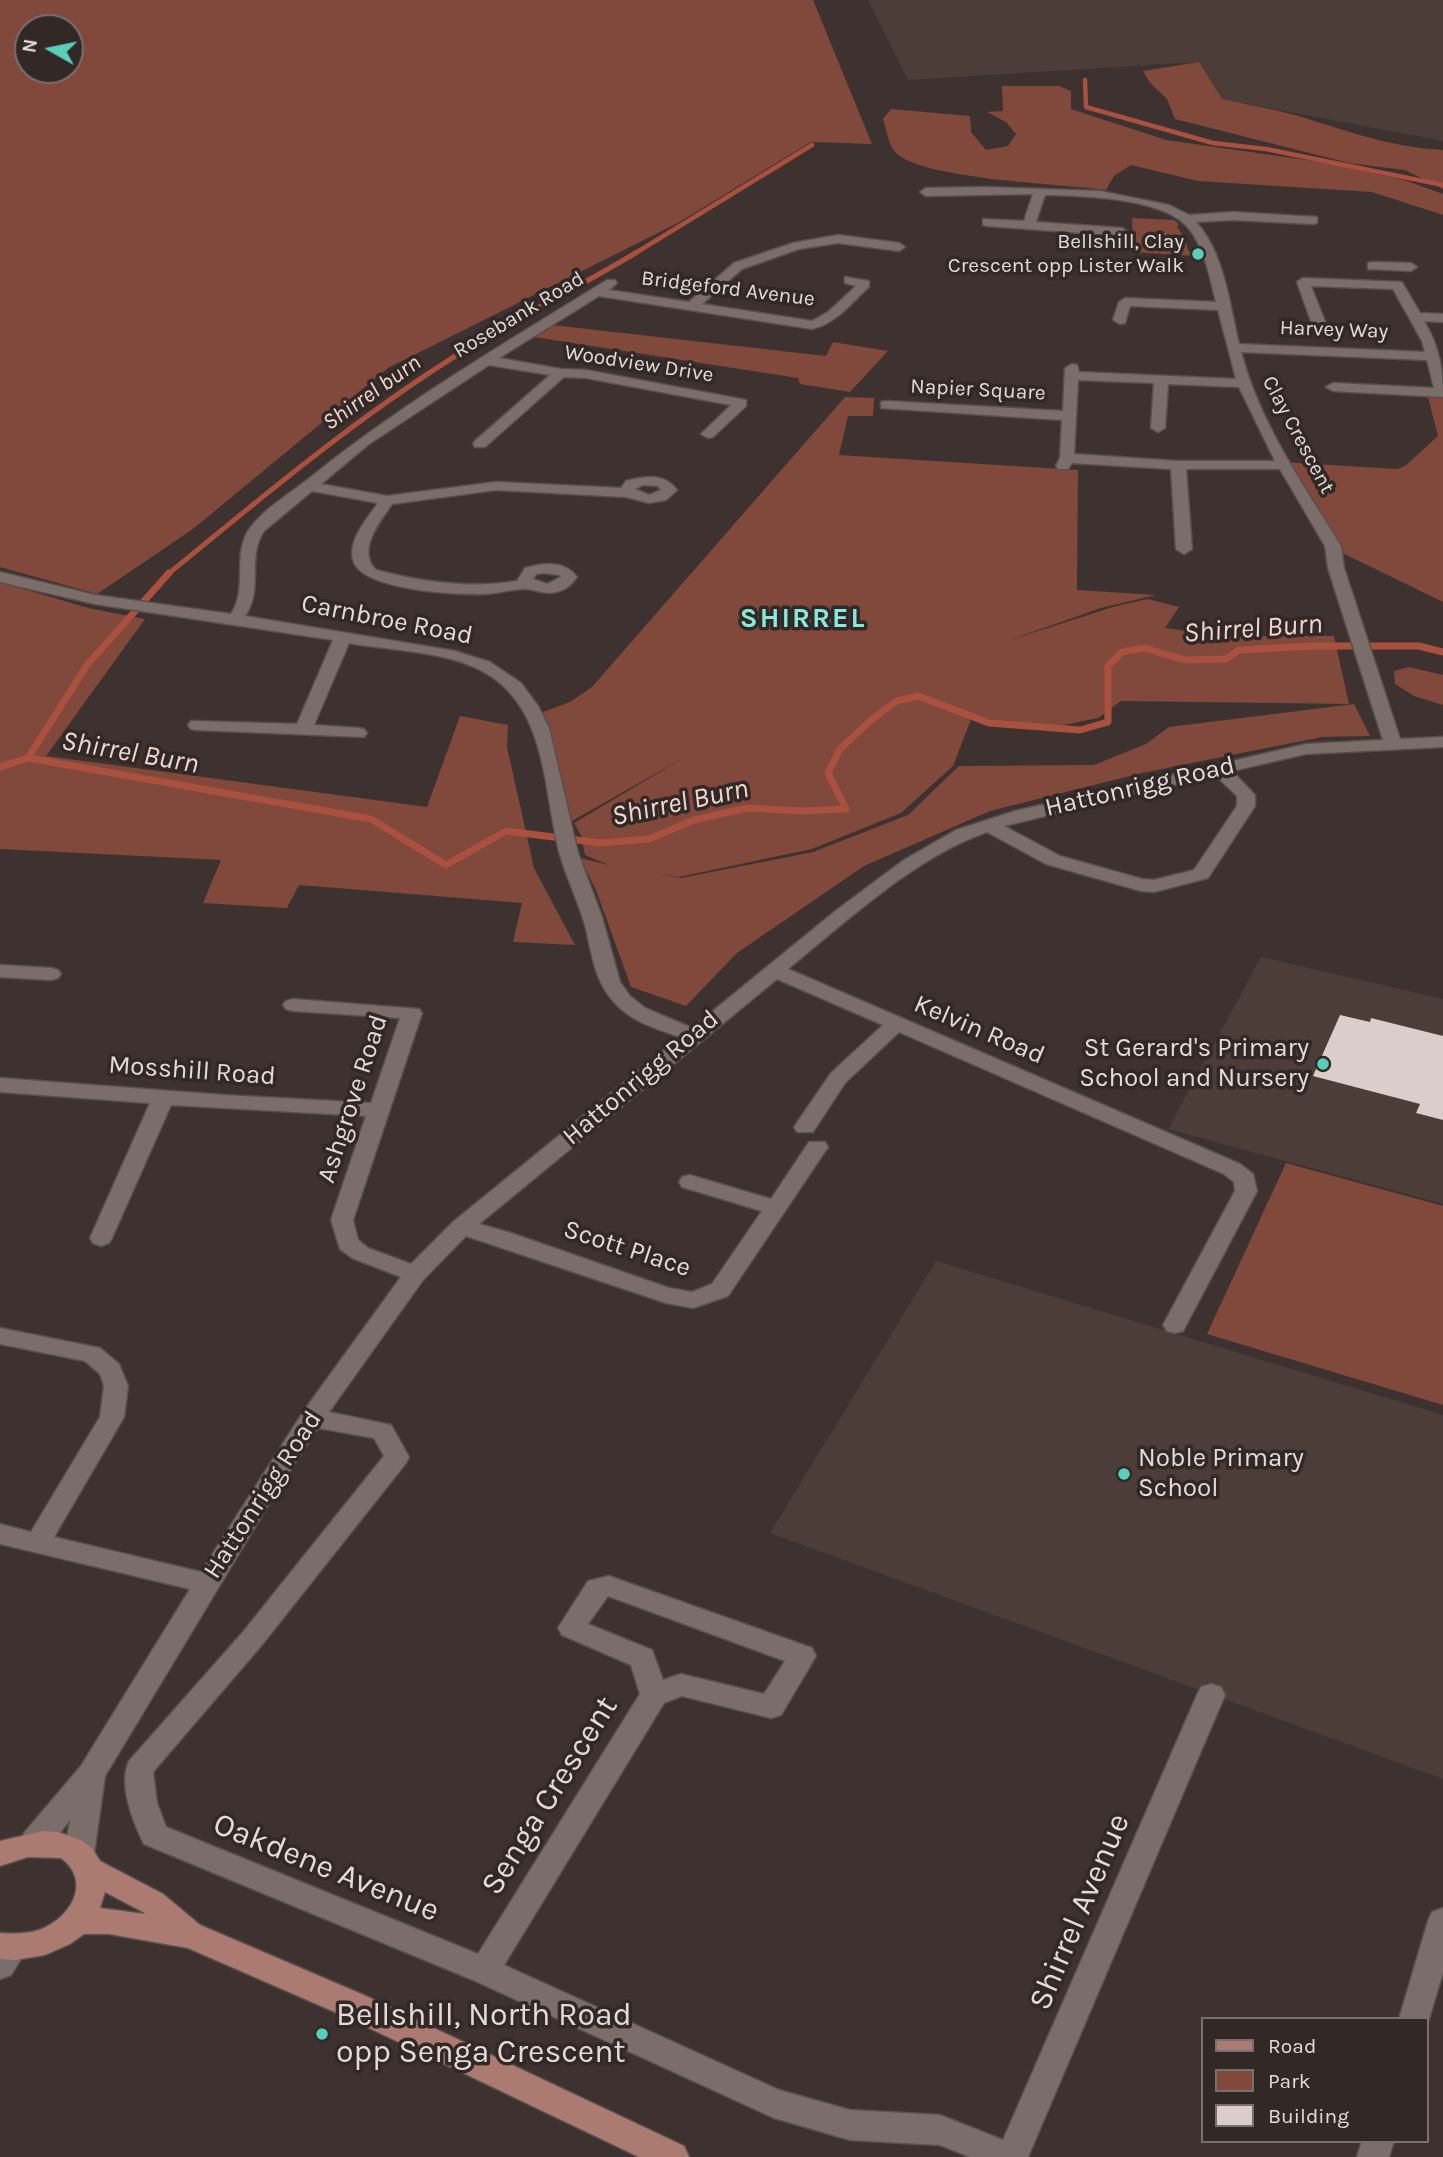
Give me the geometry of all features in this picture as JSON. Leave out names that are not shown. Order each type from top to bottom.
[{"type":"main road","points":[[12,1847],[67,1846],[84,1862],[153,1903],[191,1935]]},
{"type":"main road","points":[[4,1954],[48,1942],[76,1921],[87,1904],[92,1887],[84,1862]]},
{"type":"main road","points":[[76,1921],[109,1921],[191,1935],[355,2006],[673,2157]]},
{"type":"street","points":[[959,178],[990,190]]},
{"type":"street","points":[[933,188],[1040,191],[1118,198],[1158,206],[1188,219],[1233,216],[1313,220]]},
{"type":"street","points":[[1029,225],[1040,191]]},
{"type":"street","name":"Clay Crescent","points":[[1188,219],[1204,242],[1244,383],[1286,465],[1333,546],[1334,561],[1393,743]]},
{"type":"street","points":[[987,222],[1122,232]]},
{"type":"street","points":[[692,306],[738,266],[797,246],[846,239],[899,247]]},
{"type":"street","points":[[1372,266],[1411,267]]},
{"type":"street","points":[[1396,268],[1397,285]]},
{"type":"street","name":"Bridgeford Avenue","points":[[597,292],[805,324],[820,324],[864,284],[849,280]]},
{"type":"street","name":"Rosebank Road","points":[[235,619],[246,601],[245,555],[251,536],[365,441],[485,360],[611,282]]},
{"type":"street","name":"Harvey Way","points":[[1319,324],[1303,282],[1397,285],[1429,341],[1442,393],[1334,387]]},
{"type":"street","points":[[1120,320],[1124,296],[1223,306]]},
{"type":"street","points":[[1417,317],[1443,318]]},
{"type":"street","name":"Harvey Way","points":[[1234,348],[1432,356]]},
{"type":"street","name":"Woodview Drive","points":[[485,360],[561,373],[586,374],[741,402],[708,435]]},
{"type":"street","name":"Napier Square","points":[[1244,383],[1161,380],[1072,372],[1065,462],[1286,465]]},
{"type":"street","points":[[480,444],[561,373]]},
{"type":"street","points":[[1158,428],[1161,380]]},
{"type":"street","name":"Napier Square","points":[[886,405],[1069,416]]},
{"type":"street","points":[[1178,465],[1184,549]]},
{"type":"street","points":[[309,486],[387,500],[496,486],[629,493]]},
{"type":"street","points":[[387,500],[359,548],[358,560],[361,567],[370,573],[458,590],[493,590],[526,584]]},
{"type":"street","name":"Carnbroe Road","points":[[0,577],[47,592],[122,606],[189,612],[343,637],[478,664],[497,672],[520,689],[531,705],[540,727],[568,851],[592,917],[610,984],[622,1000],[640,1014],[693,1035]]},
{"type":"street","points":[[303,729],[343,637]]},
{"type":"street","points":[[197,725],[358,733]]},
{"type":"street","name":"Hattonrigg Road","points":[[12,1847],[91,1774],[206,1583],[312,1418],[415,1274],[461,1227],[773,970],[911,864],[963,834],[987,824],[1306,749],[1443,742]]},
{"type":"street","points":[[987,824],[1053,860],[1141,885],[1170,884],[1201,874],[1247,806],[1246,795],[1218,768]]},
{"type":"street","name":"Kelvin Road","points":[[773,970],[1232,1169],[1245,1179],[1246,1191],[1175,1325]]},
{"type":"street","points":[[0,971],[51,974]]},
{"type":"street","name":"Ashgrove Road","points":[[293,1004],[412,1013],[342,1220],[348,1244],[360,1253],[415,1274]]},
{"type":"street","points":[[805,1127],[838,1078],[895,1025]]},
{"type":"street","name":"Mosshill Road","points":[[0,1085],[163,1098],[380,1110]]},
{"type":"street","points":[[101,1238],[163,1098]]},
{"type":"street","name":"Scott Place","points":[[461,1227],[503,1238],[666,1295],[693,1300],[720,1290],[817,1147]]},
{"type":"street","points":[[690,1182],[777,1208]]},
{"type":"street","points":[[0,1336],[92,1354],[111,1370],[116,1385],[112,1417],[38,1542]]},
{"type":"street","name":"Oakdene Avenue","points":[[312,1418],[382,1431],[397,1457],[252,1639],[139,1769],[148,1822],[153,1835],[484,1970],[774,2103],[850,2125],[940,2130],[1010,2157]]},
{"type":"street","points":[[0,1534],[206,1583]]},
{"type":"street","name":"Senga Crescent","points":[[484,1970],[654,1695],[681,1685],[771,1707],[802,1656],[609,1586],[597,1588],[570,1628],[642,1658],[654,1695]]},
{"type":"street","name":"Shirrel Avenue","points":[[1010,2157],[1210,1695]]},
{"type":"street","name":"Hattonrigg Road","points":[[84,1862],[91,1774]]},
{"type":"street","points":[[1415,2017],[1443,1921]]},
{"type":"shaded area","points":[[868,0],[1443,0],[1443,141],[1222,99],[1198,62],[908,80]]},
{"type":"shaded area","name":"St Gerard's Primary School and Nursery","points":[[1261,957],[1443,999],[1443,1204],[1168,1129]]},
{"type":"shaded area","name":"Noble Primary School","points":[[936,1261],[1443,1415],[1443,1779],[770,1533]]},
{"type":"green space","points":[[0,0],[813,0],[872,144],[811,142],[678,223],[388,368],[193,529],[97,594],[0,567]]},
{"type":"green space","points":[[1199,62],[1222,99],[1291,114],[1384,141],[1443,150],[1443,189],[1405,170],[1349,163],[1175,119],[1167,99],[1150,83],[1143,71]]},
{"type":"green space","points":[[1002,86],[1059,86],[1071,91],[1071,109],[1166,140],[1335,164],[1404,180],[1443,194],[1443,215],[1372,192],[1198,181],[1131,165],[1114,176],[1106,190],[992,179],[929,168],[906,159],[893,149],[883,119],[891,109],[970,116],[971,132],[986,150],[1008,146],[1016,134],[1006,122],[987,112],[1003,111]]},
{"type":"green space","points":[[1132,218],[1174,220],[1179,224],[1177,227],[1185,238],[1188,250],[1196,256],[1133,252]]},
{"type":"green space","points":[[552,325],[826,356],[833,342],[888,351],[850,392],[800,384],[798,378],[534,337]]},
{"type":"green space","points":[[845,397],[874,398],[873,416],[848,416],[839,455],[1078,470],[1077,590],[1156,595],[1101,608],[1007,641],[1116,606],[1148,599],[1179,607],[1165,628],[1226,636],[1334,636],[1349,704],[1121,701],[1098,718],[1049,728],[972,717],[953,766],[901,813],[812,849],[679,877],[653,873],[681,878],[813,852],[908,815],[959,766],[1094,765],[1146,744],[1169,727],[1354,704],[1370,736],[1322,737],[1142,773],[990,811],[864,866],[737,953],[686,1006],[631,987],[596,890],[580,858],[609,865],[585,855],[581,835],[574,823],[685,757],[572,821],[543,712],[570,702],[592,687]]},
{"type":"green space","points":[[1428,397],[1443,398],[1443,602],[1326,545],[1281,462],[1397,469],[1405,466],[1438,436]]},
{"type":"green space","points":[[0,582],[88,608],[145,619],[46,756],[427,807],[460,716],[508,725],[507,747],[534,868],[575,945],[513,942],[522,903],[299,885],[287,908],[203,903],[221,860],[0,849]]},
{"type":"green space","points":[[1409,667],[1443,675],[1443,705],[1414,696],[1395,684],[1394,671]]},
{"type":"green space","points":[[1286,1163],[1443,1206],[1443,1405],[1207,1334]]},
{"type":"building","points":[[1340,1015],[1370,1022],[1371,1018],[1443,1036],[1443,1120],[1416,1113],[1420,1104],[1313,1076]]},
{"type":"waterway","name":"Shirrel Burn","points":[[1085,80],[1086,107],[1213,143],[1266,149],[1443,185]]},
{"type":"waterway","name":"Shirrel burn","points":[[634,254],[812,145]]},
{"type":"waterway","name":"Shirrel burn","points":[[168,574],[284,480],[404,390],[488,336],[637,252]]},
{"type":"waterway","name":"Shirrel burn","points":[[28,758],[87,665],[168,574]]},
{"type":"waterway","name":"Shirrel Burn","points":[[28,758],[371,819],[446,865],[506,831],[601,843],[649,839],[694,820],[747,808],[803,811],[846,809],[828,773],[840,749],[871,720],[897,701],[918,696],[989,723],[1080,730],[1108,722],[1108,666],[1122,652],[1144,648],[1185,660],[1226,659],[1239,650],[1314,646],[1419,646],[1443,652]]},
{"type":"waterway","name":"Shirrel Burn","points":[[0,767],[28,758]]},
{"type":"place","name":"Bellshill, Clay Crescent opp Lister Walk","points":[[1198,254]]},
{"type":"place","name":"St Gerard's Primary School and Nursery","points":[[1323,1064]]},
{"type":"place","name":"Noble Primary School","points":[[1124,1474]]},
{"type":"place","name":"Bellshill, North Road opp Senga Crescent","points":[[322,2034]]},
{"type":"district","name":"SHIRREL","points":[[803,619]]}]
